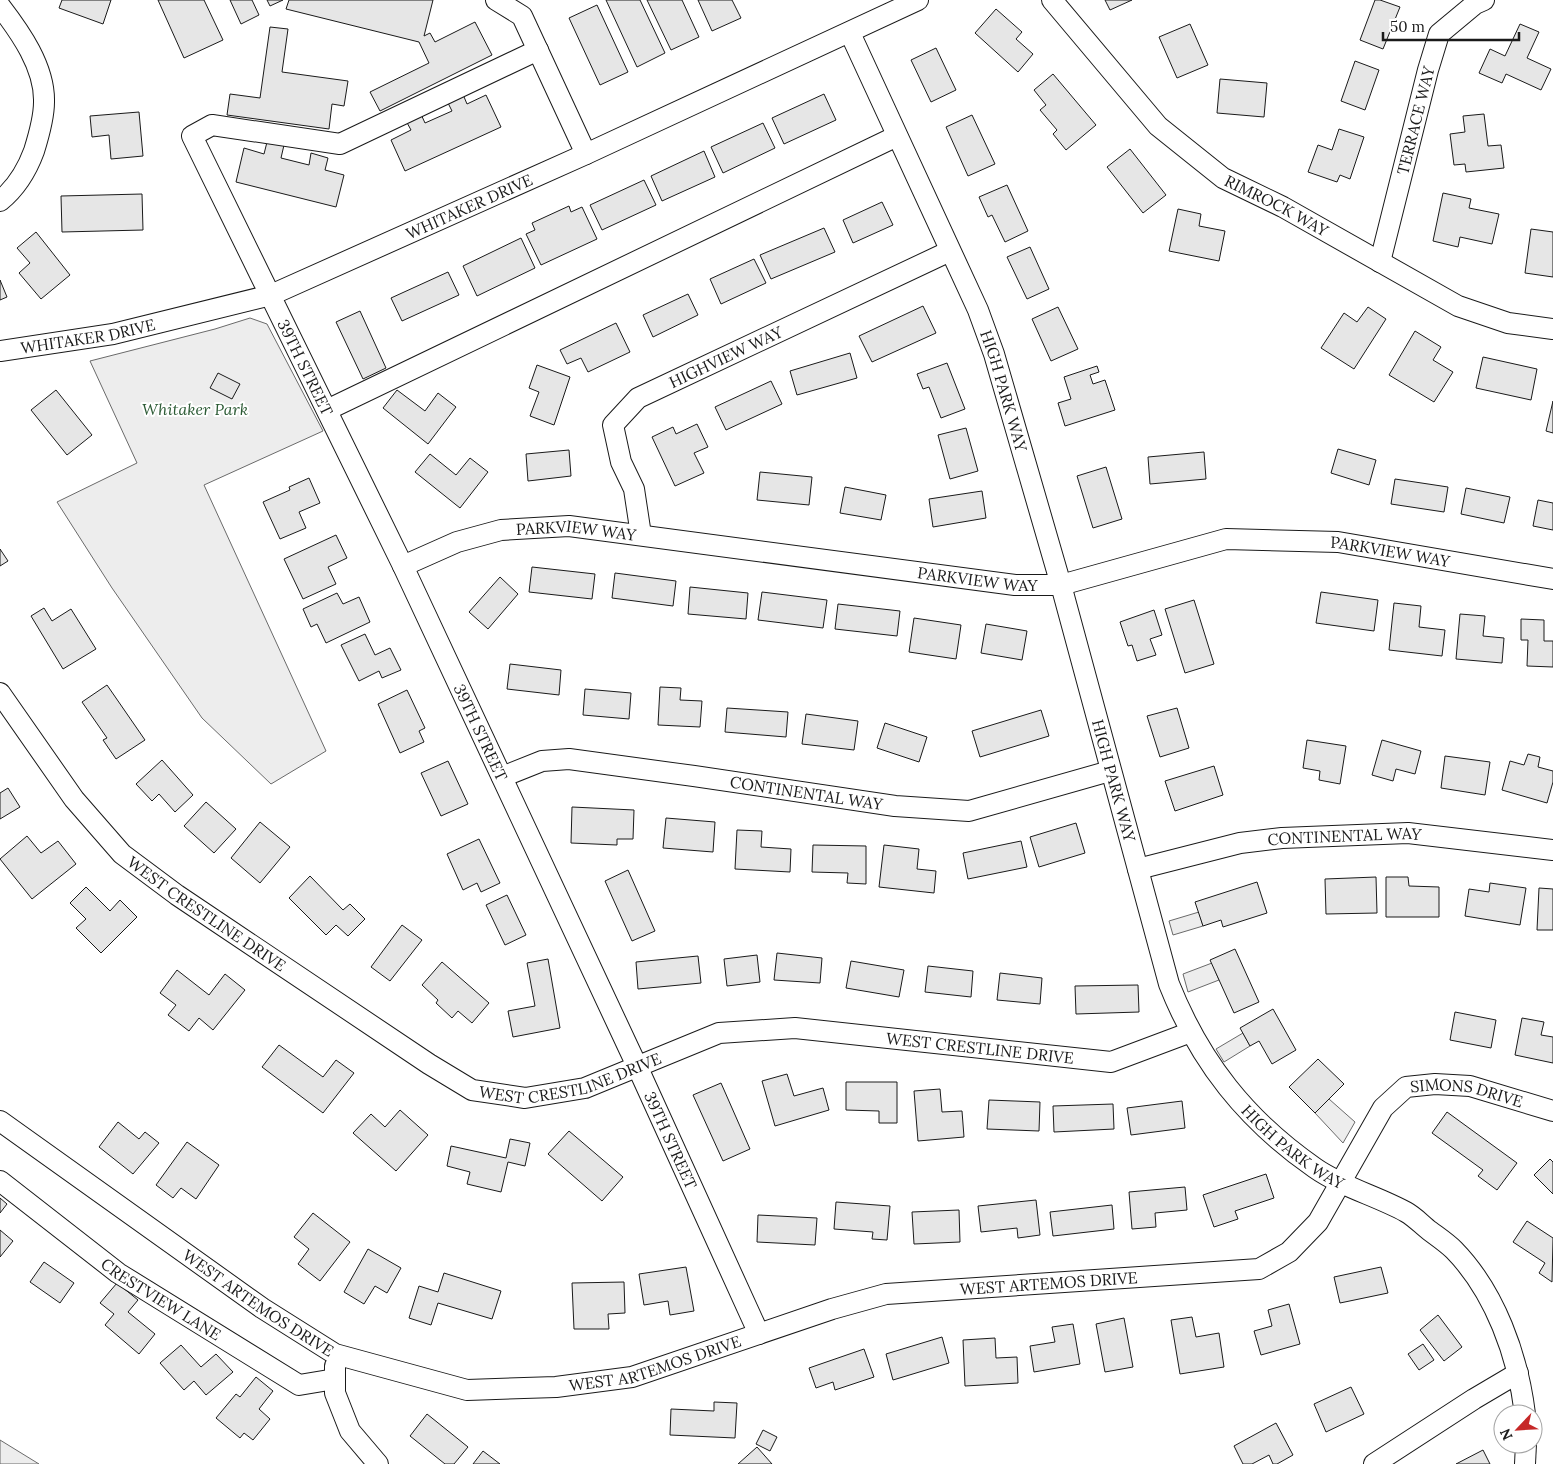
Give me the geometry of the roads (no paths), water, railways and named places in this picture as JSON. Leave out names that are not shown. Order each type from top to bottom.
[{"type":"street","points":[[496,0],[522,16],[586,154]]},
{"type":"street","name":"WHITAKER DRIVE","points":[[0,351],[113,334],[271,295],[586,154],[918,0]]},
{"type":"street","name":"RIMROCK WAY","points":[[1052,0],[1158,126],[1223,178],[1283,207],[1458,306],[1508,323],[1553,329]]},
{"type":"street","name":"TERRACE WAY","points":[[1380,262],[1428,70],[1439,34],[1476,4],[1484,0]]},
{"type":"street","points":[[0,6],[23,39],[38,69],[44,101],[39,136],[31,159],[21,178],[0,201]]},
{"type":"street","name":"HIGH PARK WAY","points":[[850,33],[978,310],[994,354],[1061,585],[1169,984],[1180,1010],[1191,1032],[1225,1085],[1242,1107],[1262,1127],[1311,1166],[1340,1182],[1379,1198],[1409,1214],[1453,1249],[1475,1275],[1494,1308],[1518,1373],[1523,1404]]},
{"type":"street","name":"39TH STREET","points":[[538,50],[340,144],[212,125],[192,136],[404,566],[759,1334]]},
{"type":"street","points":[[327,410],[897,136]]},
{"type":"street","name":"HIGHVIEW WAY","points":[[641,535],[634,489],[621,462],[613,425],[638,398],[950,251]]},
{"type":"street","name":"PARKVIEW WAY","points":[[404,566],[457,542],[501,530],[568,526],[1014,585],[1061,585],[1226,539],[1338,542],[1553,579]]},
{"type":"street","name":"WEST CRESTLINE DRIVE","points":[[0,693],[74,799],[122,854],[185,901],[429,1064],[472,1090],[525,1098],[585,1088],[719,1034],[795,1028],[1111,1062],[1191,1032]]},
{"type":"street","name":"CONTINENTAL WAY","points":[[502,777],[542,762],[568,759],[895,806],[969,811],[1110,771]]},
{"type":"street","name":"CONTINENTAL WAY","points":[[1138,870],[1240,843],[1282,838],[1408,832],[1553,850]]},
{"type":"street","name":"SIMONS DRIVE","points":[[1340,1182],[1383,1108],[1406,1087],[1435,1084],[1470,1086],[1553,1111]]},
{"type":"street","name":"WEST ARTEMOS DRIVE","points":[[0,1121],[262,1308],[335,1354],[467,1390],[556,1387],[632,1377],[832,1309],[886,1294],[1259,1269],[1289,1252],[1318,1222],[1340,1182]]},
{"type":"street","name":"CRESTVIEW LANE","points":[[0,1181],[118,1273],[299,1385],[335,1379]]},
{"type":"street","points":[[335,1354],[335,1393],[350,1431],[378,1464]]},
{"type":"street","points":[[1374,1464],[1474,1399],[1518,1373]]},
{"type":"park label","name":"Whitaker Park","points":[[195,409]]}]
